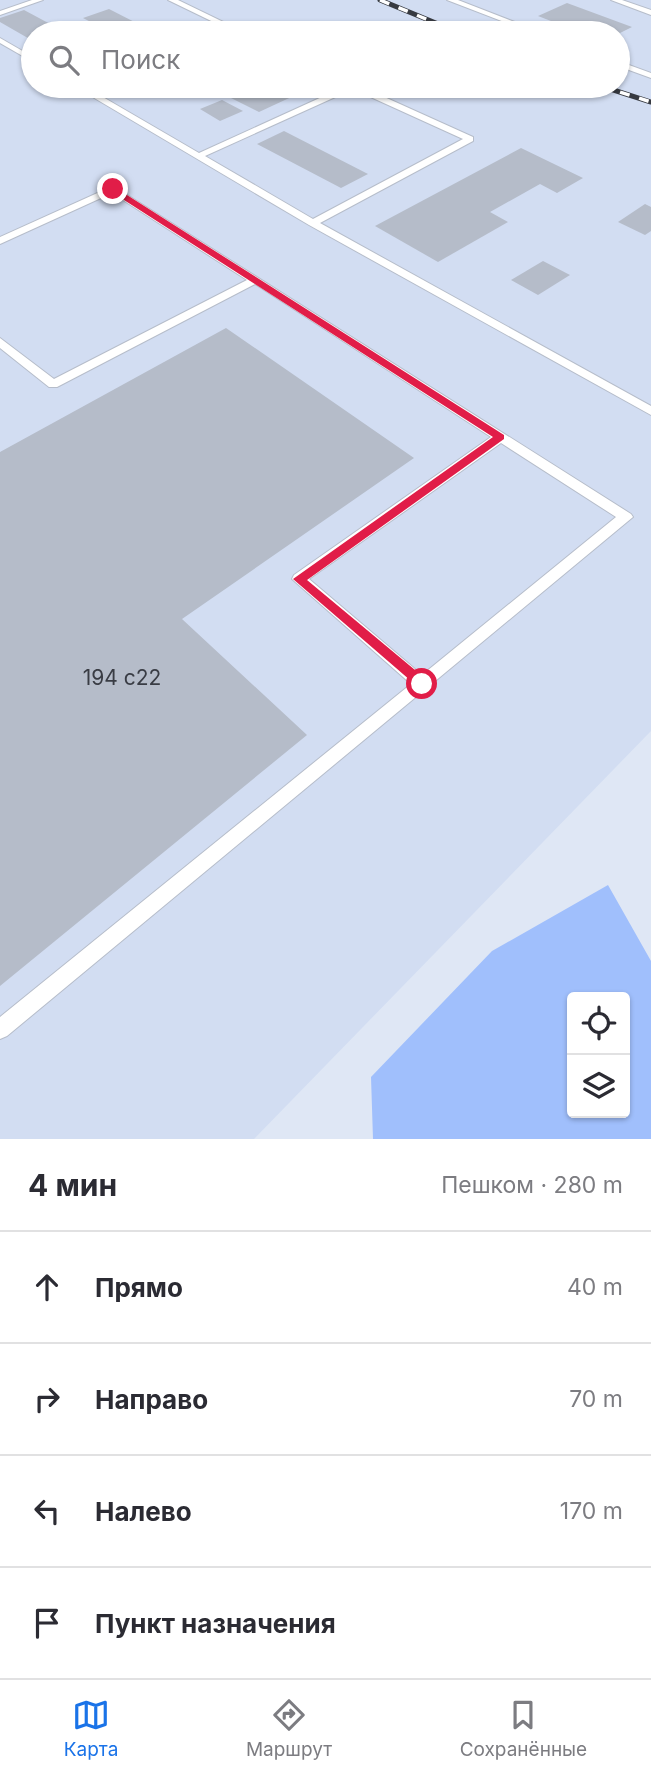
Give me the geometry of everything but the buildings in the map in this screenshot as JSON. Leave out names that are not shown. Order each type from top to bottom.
[{"type":"lane","points":[[0,13],[39,0]]},
{"type":"lane","points":[[172,0],[216,21]]},
{"type":"lane","points":[[451,0],[507,21]]},
{"type":"lane","points":[[615,0],[651,13]]},
{"type":"lane","points":[[0,40],[21,53]]},
{"type":"lane","points":[[630,68],[651,76]]},
{"type":"lane","points":[[102,98],[313,223],[651,411]]},
{"type":"lane","points":[[199,156],[327,98]]},
{"type":"lane","points":[[313,223],[470,139],[379,98]]},
{"type":"lane","points":[[0,241],[113,189],[626,517],[0,1029]]},
{"type":"lane","points":[[0,342],[53,384],[255,280]]},
{"type":"lane","points":[[422,684],[299,579],[500,437]]},
{"type":"shaded area","points":[[0,0],[651,0],[651,731],[254,1139],[0,1139]]},
{"type":"shaded area","points":[[608,885],[651,961],[651,1139],[373,1139],[371,1077],[492,951]]},
{"type":"railway","points":[[380,0],[431,21]]},
{"type":"railway","points":[[630,95],[651,102]]},
{"type":"route","points":[[113,189],[500,437],[299,579],[422,684]]}]
